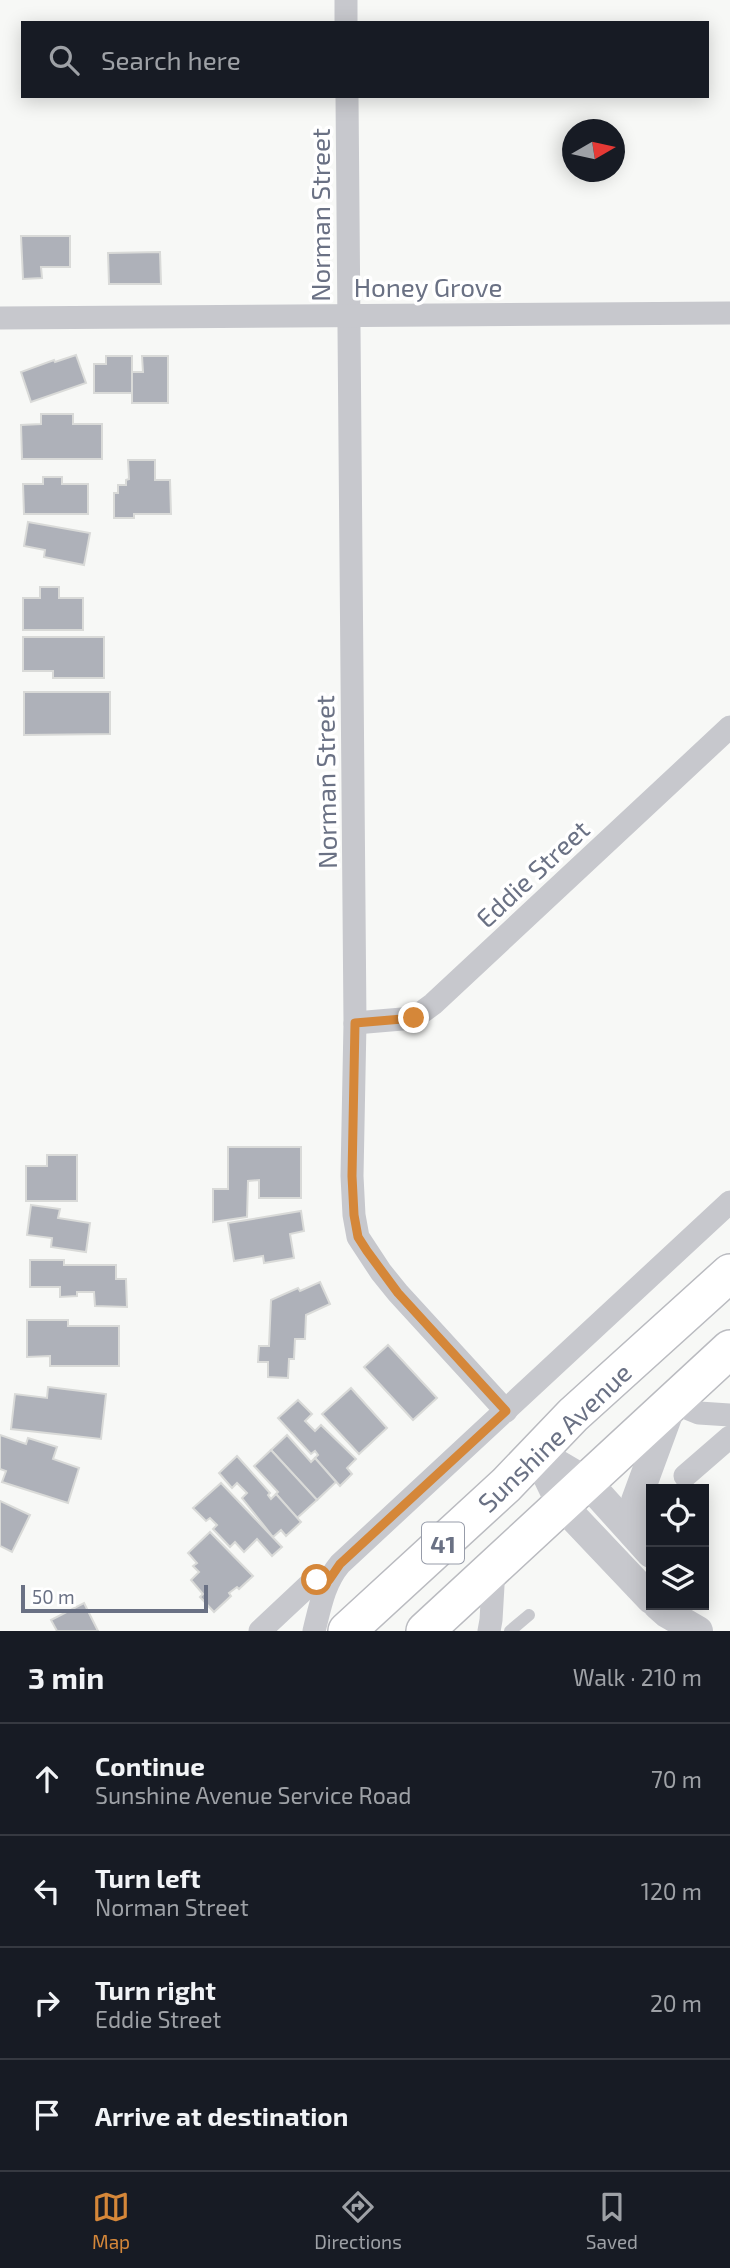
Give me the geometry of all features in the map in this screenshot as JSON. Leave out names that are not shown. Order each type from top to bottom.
[{"type":"main road","name":"Sunshine Avenue","points":[[347,1631],[506,1485],[536,1451],[730,1273]]},
{"type":"main road","name":"Sunshine Avenue","points":[[425,1631],[730,1349]]},
{"type":"street","points":[[346,0],[346,21]]},
{"type":"street","name":"Norman Street","points":[[347,98],[355,1023],[352,1176],[354,1215],[358,1237],[381,1272],[506,1411]]},
{"type":"street","name":"Honey Grove","points":[[0,318],[730,313]]},
{"type":"street","name":"Eddie Street","points":[[355,1023],[414,1018],[433,1004],[730,727]]},
{"type":"street","points":[[314,1631],[329,1580],[340,1564],[730,1202]]},
{"type":"street","points":[[643,1543],[632,1516],[672,1402],[699,1413],[730,1415]]},
{"type":"street","points":[[685,1476],[730,1437]]},
{"type":"street","points":[[536,1451],[574,1493],[646,1592]]},
{"type":"street","points":[[574,1493],[643,1543]]},
{"type":"street","points":[[489,1631],[492,1620],[494,1567]]},
{"type":"street","points":[[260,1631],[309,1585],[317,1580],[329,1580]]},
{"type":"street","points":[[664,1610],[698,1631]]},
{"type":"street","points":[[696,1610],[708,1631]]},
{"type":"lane","points":[[510,1631],[529,1615]]},
{"type":"building","points":[[21,236],[70,236],[70,267],[41,267],[42,278],[23,279]]},
{"type":"building","points":[[160,252],[161,284],[109,284],[108,253]]},
{"type":"building","points":[[76,355],[86,383],[31,402],[21,372]]},
{"type":"building","points":[[106,356],[132,356],[132,393],[94,393],[94,364],[106,364]]},
{"type":"building","points":[[142,356],[168,356],[168,403],[132,403],[132,372],[143,372]]},
{"type":"building","points":[[41,414],[73,414],[73,424],[102,424],[102,459],[22,459],[21,425],[41,424]]},
{"type":"building","points":[[128,460],[155,460],[155,480],[170,480],[171,514],[134,514],[134,518],[114,518],[114,493],[118,493],[118,485],[126,485],[126,480],[129,479]]},
{"type":"building","points":[[43,477],[62,477],[62,484],[88,484],[88,514],[24,514],[23,484],[43,484]]},
{"type":"building","points":[[28,522],[90,533],[84,565],[44,557],[45,550],[24,546]]},
{"type":"building","points":[[40,587],[59,587],[59,598],[83,598],[83,630],[23,630],[23,598],[40,598]]},
{"type":"building","points":[[23,637],[104,637],[104,678],[53,678],[53,671],[23,671]]},
{"type":"building","points":[[24,692],[110,692],[110,734],[24,735]]},
{"type":"building","points":[[228,1147],[301,1147],[301,1198],[259,1198],[259,1180],[248,1181],[247,1217],[213,1222],[213,1189],[228,1189]]},
{"type":"building","points":[[47,1155],[77,1155],[77,1201],[26,1201],[26,1166],[47,1166]]},
{"type":"building","points":[[31,1205],[60,1209],[58,1218],[90,1223],[86,1252],[51,1247],[52,1238],[27,1235]]},
{"type":"building","points":[[301,1211],[304,1231],[290,1234],[294,1258],[264,1263],[263,1256],[234,1261],[228,1223]]},
{"type":"building","points":[[30,1260],[64,1260],[64,1265],[116,1265],[116,1279],[126,1279],[127,1307],[95,1306],[94,1292],[77,1292],[77,1296],[60,1297],[60,1287],[30,1287]]},
{"type":"building","points":[[320,1282],[330,1304],[306,1315],[305,1339],[295,1339],[294,1359],[289,1359],[288,1378],[268,1377],[268,1362],[258,1362],[259,1346],[269,1346],[271,1300]]},
{"type":"building","points":[[27,1320],[68,1320],[68,1326],[119,1326],[119,1366],[50,1366],[50,1356],[27,1357]]},
{"type":"building","points":[[388,1345],[437,1398],[413,1420],[364,1367]]},
{"type":"building","points":[[48,1387],[106,1394],[101,1439],[11,1429],[15,1394],[47,1398]]},
{"type":"building","points":[[351,1388],[387,1428],[359,1454],[322,1414]]},
{"type":"building","points":[[298,1400],[312,1414],[305,1421],[315,1431],[321,1425],[356,1459],[347,1468],[352,1474],[340,1486],[315,1458],[318,1455],[315,1451],[311,1454],[278,1418]]},
{"type":"building","points":[[0,1435],[26,1444],[28,1438],[57,1447],[53,1459],[79,1468],[68,1503],[2,1482],[6,1471],[0,1469]]},
{"type":"building","points":[[287,1435],[311,1462],[315,1458],[336,1482],[317,1500],[271,1450]]},
{"type":"building","points":[[271,1450],[317,1500],[297,1518],[254,1466]]},
{"type":"building","points":[[237,1456],[270,1493],[268,1495],[271,1499],[276,1494],[301,1522],[286,1536],[281,1530],[273,1537],[242,1498],[247,1493],[237,1483],[232,1488],[219,1473]]},
{"type":"building","points":[[221,1483],[282,1547],[272,1556],[257,1539],[244,1552],[235,1542],[230,1547],[213,1529],[217,1525],[210,1518],[206,1521],[193,1508]]},
{"type":"building","points":[[0,1501],[30,1515],[12,1552],[0,1546]]},
{"type":"building","points":[[210,1532],[253,1576],[239,1589],[237,1587],[229,1593],[231,1596],[214,1612],[200,1597],[203,1594],[191,1580],[199,1572],[193,1566],[197,1563],[188,1553]]},
{"type":"building","points":[[84,1603],[98,1631],[57,1631],[51,1620]]},
{"type":"route","points":[[317,1580],[329,1580],[340,1564],[506,1411],[398,1293],[358,1237],[352,1176],[355,1023],[380,1023],[414,1018]]}]
